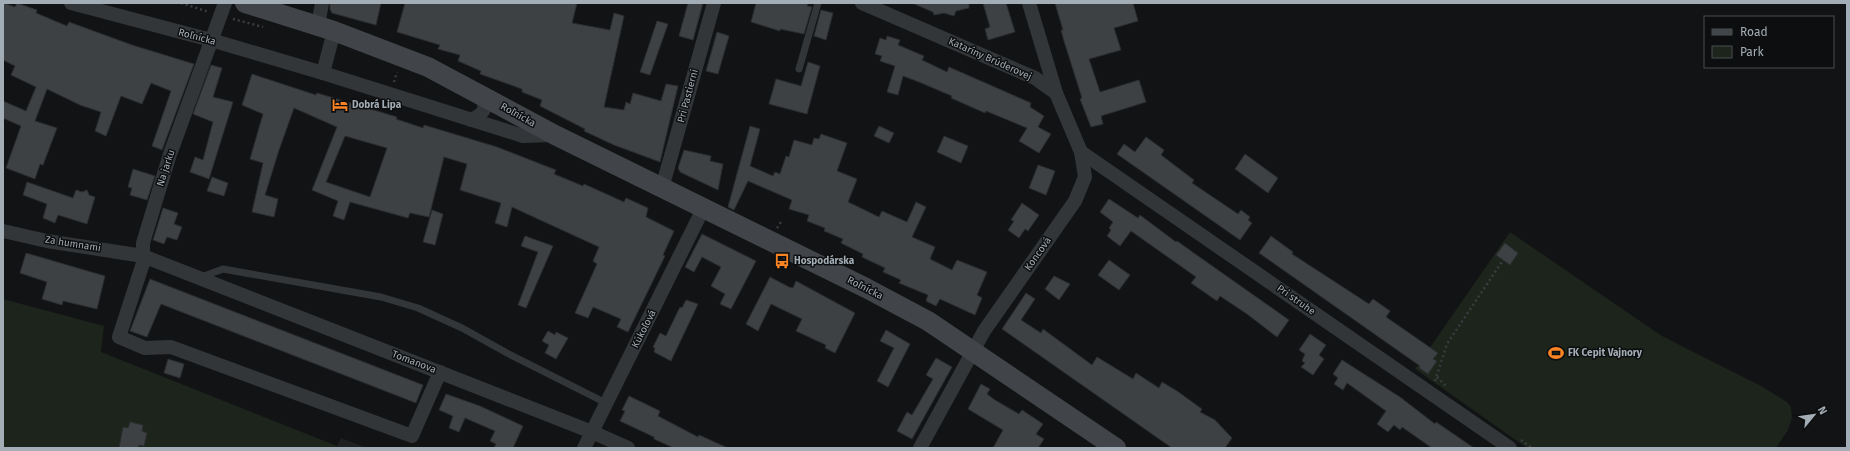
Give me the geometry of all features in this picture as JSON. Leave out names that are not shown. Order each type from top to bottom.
[{"type":"street","name":"Roľnícka","points":[[71,3],[212,40],[323,73],[523,136],[555,135]]},
{"type":"street","name":"Roľnícka","points":[[245,3],[326,28],[428,67],[481,94],[555,135],[910,310],[974,351],[1116,448]]},
{"type":"street","points":[[322,3],[326,28],[323,73]]},
{"type":"street","name":"Pri Pastierni","points":[[662,188],[714,3]]},
{"type":"street","name":"Kataríny Brúderovej","points":[[862,3],[1035,78],[1056,92]]},
{"type":"street","points":[[1029,3],[1056,92],[1081,152]]},
{"type":"street","name":"Na jarku","points":[[223,9],[170,154],[143,243],[143,263],[119,336],[145,348],[171,347],[412,436],[440,372]]},
{"type":"street","name":"Roľnícka","points":[[471,120],[482,114],[484,111],[485,104],[481,94]]},
{"type":"street","name":"Koncová","points":[[974,351],[984,331],[1075,201],[1085,177],[1081,152]]},
{"type":"street","name":"Pri struhe","points":[[1081,152],[1510,448]]},
{"type":"street","name":"Kúkoľová","points":[[584,448],[703,209]]},
{"type":"street","name":"Za humnami","points":[[3,231],[47,241],[143,256]]},
{"type":"street","name":"Tomanova","points":[[143,256],[592,432],[628,448]]},
{"type":"street","points":[[920,448],[974,351]]},
{"type":"lane","points":[[799,69],[818,3]]},
{"type":"lane","points":[[199,278],[223,268],[381,297],[418,308],[462,328],[548,375],[606,403]]},
{"type":"path","points":[[181,3],[223,9],[266,28]]},
{"type":"path","points":[[390,69],[404,75]]},
{"type":"path","points":[[1435,387],[1434,383],[1447,344],[1503,260]]},
{"type":"shaded area","points":[[341,438],[367,448],[336,448]]},
{"type":"green space","name":"FK Cepit Vajnory","points":[[1510,232],[1662,336],[1763,387],[1787,402],[1791,407],[1792,418],[1788,430],[1776,448],[1527,448],[1415,369]]},
{"type":"green space","points":[[3,299],[104,326],[101,352],[337,446],[336,448],[3,448]]},
{"type":"building","points":[[3,3],[15,7],[17,3],[37,10],[36,13],[67,26],[69,22],[132,45],[194,64],[162,150],[152,146],[171,91],[151,83],[142,104],[121,96],[106,136],[95,131],[101,112],[80,105],[47,89],[35,121],[57,128],[43,165],[40,164],[35,179],[6,168],[21,126],[3,118],[3,101],[26,111],[36,87],[11,75],[15,66],[3,60]]},
{"type":"building","points":[[330,3],[381,3],[376,25],[332,13]]},
{"type":"building","points":[[405,3],[577,3],[572,23],[610,30],[614,13],[624,16],[604,107],[624,110],[626,102],[630,104],[633,93],[661,101],[666,84],[678,86],[660,162],[614,145],[584,131],[585,129],[540,106],[542,100],[522,92],[522,89],[480,74],[481,71],[458,61],[460,55],[438,49],[440,45],[397,32]]},
{"type":"building","points":[[688,3],[703,3],[693,40],[679,36]]},
{"type":"building","points":[[756,3],[808,3],[807,6],[812,7],[804,34],[780,29],[780,31],[751,22]]},
{"type":"building","points":[[912,3],[969,3],[969,8],[956,11],[954,16],[944,13],[934,15],[933,12]]},
{"type":"building","points":[[983,3],[1006,3],[1015,32],[988,40],[985,29],[990,27]]},
{"type":"building","points":[[1055,3],[1133,3],[1138,21],[1114,28],[1121,50],[1089,59],[1100,92],[1139,80],[1146,102],[1101,116],[1103,124],[1091,127],[1080,99],[1082,98],[1064,41],[1061,30],[1063,30]]},
{"type":"building","points":[[821,10],[833,13],[826,40],[814,36]]},
{"type":"building","points":[[657,21],[668,24],[650,75],[640,72]]},
{"type":"building","points":[[717,32],[729,36],[718,74],[706,71]]},
{"type":"building","points":[[887,36],[900,40],[898,45],[924,56],[922,60],[947,72],[949,67],[1031,103],[1030,107],[1044,116],[1038,127],[1051,134],[1039,153],[1019,141],[1027,128],[986,111],[985,113],[951,98],[952,96],[919,82],[903,76],[898,95],[887,92],[895,66],[880,61],[882,56],[875,54],[880,38],[886,40]]},
{"type":"building","points":[[808,62],[820,66],[807,114],[769,104],[776,79],[801,86]]},
{"type":"building","points":[[211,65],[222,68],[213,97],[233,102],[209,179],[190,172],[195,157],[203,160],[213,122],[193,114]]},
{"type":"building","points":[[252,74],[316,95],[317,93],[397,117],[396,119],[423,128],[424,125],[497,147],[556,170],[554,174],[583,186],[584,184],[624,202],[626,198],[648,208],[646,217],[674,231],[663,255],[665,256],[628,332],[617,327],[621,319],[593,307],[588,318],[575,313],[597,264],[593,261],[599,247],[512,207],[507,227],[495,223],[501,203],[460,190],[467,164],[444,157],[429,217],[410,213],[408,218],[350,202],[344,220],[333,216],[338,201],[312,190],[337,127],[294,108],[265,195],[278,199],[274,217],[252,212],[263,163],[250,159],[263,114],[242,105]],"holes":[[[345,136],[387,148],[370,197],[326,182]]]},
{"type":"building","points":[[750,126],[760,129],[750,166],[773,176],[775,172],[780,174],[786,156],[789,157],[794,140],[812,145],[814,138],[819,139],[821,134],[847,143],[837,171],[857,179],[848,202],[879,217],[882,211],[907,222],[916,202],[926,207],[912,237],[935,247],[930,259],[952,270],[957,260],[987,272],[977,295],[982,298],[975,315],[940,299],[936,306],[926,301],[928,295],[899,283],[901,280],[883,272],[885,268],[862,257],[863,254],[841,243],[843,239],[824,231],[825,228],[807,221],[809,215],[789,209],[792,200],[748,181],[734,210],[728,207]]},
{"type":"building","points":[[879,126],[894,133],[889,143],[874,136]]},
{"type":"building","points":[[944,136],[968,146],[961,163],[937,152]]},
{"type":"building","points":[[1146,137],[1164,150],[1161,155],[1194,180],[1192,183],[1238,214],[1241,210],[1250,217],[1248,220],[1252,223],[1240,240],[1117,154],[1124,144],[1135,152]]},
{"type":"building","points":[[684,150],[711,156],[710,161],[723,164],[718,190],[680,172],[678,168]]},
{"type":"building","points":[[1245,154],[1278,178],[1268,193],[1235,169]]},
{"type":"building","points":[[1038,165],[1055,171],[1046,195],[1029,188]]},
{"type":"building","points":[[133,169],[155,176],[147,200],[130,195],[132,188],[128,187]]},
{"type":"building","points":[[212,177],[228,183],[224,196],[207,191]]},
{"type":"building","points":[[27,182],[73,198],[76,190],[82,192],[87,190],[89,195],[95,197],[87,224],[58,215],[55,223],[43,218],[47,204],[23,195]]},
{"type":"building","points":[[1109,199],[1138,218],[1140,215],[1176,242],[1177,241],[1289,320],[1277,337],[1220,296],[1217,301],[1191,283],[1196,277],[1131,231],[1120,246],[1107,236],[1111,230],[1109,228],[1113,222],[1100,212]]},
{"type":"building","points":[[1022,203],[1039,215],[1028,231],[1025,229],[1019,238],[1008,230],[1014,221],[1011,220]]},
{"type":"building","points":[[163,208],[178,213],[174,224],[182,227],[177,240],[167,237],[164,244],[153,240]]},
{"type":"building","points":[[432,210],[443,214],[435,245],[423,242]]},
{"type":"building","points":[[702,234],[756,261],[731,309],[720,304],[725,294],[711,286],[721,267],[702,257],[694,272],[685,267]]},
{"type":"building","points":[[525,236],[553,246],[526,308],[518,305],[538,252],[521,246]]},
{"type":"building","points":[[1271,236],[1293,252],[1292,254],[1369,304],[1373,299],[1390,311],[1386,317],[1438,353],[1433,359],[1437,361],[1428,374],[1419,368],[1420,366],[1259,253]]},
{"type":"building","points":[[1505,243],[1518,253],[1510,265],[1496,255]]},
{"type":"building","points":[[26,253],[105,276],[97,309],[63,301],[62,305],[42,299],[47,282],[20,273]]},
{"type":"building","points":[[1109,260],[1130,275],[1119,290],[1098,275]]},
{"type":"building","points":[[1054,276],[1070,284],[1059,300],[1045,289]]},
{"type":"building","points":[[770,277],[793,288],[796,281],[855,313],[835,353],[825,348],[826,345],[796,331],[802,319],[771,304],[758,331],[746,324]]},
{"type":"building","points":[[150,279],[423,385],[416,403],[161,304],[147,337],[130,331]]},
{"type":"building","points":[[1026,293],[1035,299],[1021,320],[1041,333],[1043,329],[1092,365],[1097,357],[1133,379],[1136,373],[1159,388],[1162,382],[1177,391],[1202,409],[1200,412],[1215,420],[1232,438],[1225,448],[1172,448],[1002,329]]},
{"type":"building","points":[[686,300],[698,304],[671,361],[654,352],[655,348],[653,347],[660,333],[666,336],[680,307],[682,308]]},
{"type":"building","points":[[886,330],[910,344],[888,387],[877,381],[894,348],[880,341]]},
{"type":"building","points":[[548,331],[555,335],[556,332],[568,338],[556,359],[545,353],[549,345],[542,341]]},
{"type":"building","points":[[1310,334],[1326,345],[1319,355],[1324,359],[1313,375],[1301,367],[1305,363],[1302,361],[1305,354],[1299,350]]},
{"type":"building","points":[[936,358],[952,367],[912,439],[897,431],[907,412],[912,415],[933,379],[926,375]]},
{"type":"building","points":[[168,359],[184,364],[180,378],[164,373]]},
{"type":"building","points":[[1342,360],[1400,397],[1435,424],[1436,422],[1474,448],[1432,448],[1402,427],[1400,430],[1394,425],[1388,432],[1377,424],[1386,411],[1347,383],[1343,390],[1334,384],[1338,378],[1333,374]]},
{"type":"building","points":[[981,384],[990,389],[987,394],[995,400],[1019,414],[1022,410],[1043,424],[1036,434],[1044,439],[1038,448],[993,448],[1003,430],[968,409]]},
{"type":"building","points":[[446,394],[480,406],[523,426],[513,448],[494,448],[496,444],[490,441],[495,431],[465,418],[459,432],[449,428],[453,416],[439,410]]},
{"type":"building","points":[[629,396],[660,411],[658,416],[698,437],[699,435],[728,448],[674,448],[654,439],[654,437],[620,421],[625,411],[622,410]]},
{"type":"building","points":[[130,422],[143,425],[142,431],[147,433],[144,446],[139,445],[138,448],[119,448],[123,427],[128,428]]},
{"type":"place","name":"Dobrá Lipa","points":[[340,105]]},
{"type":"place","name":"Hospodárska","points":[[782,261]]},
{"type":"place","name":"FK Cepit Vajnory","points":[[1556,353]]}]
